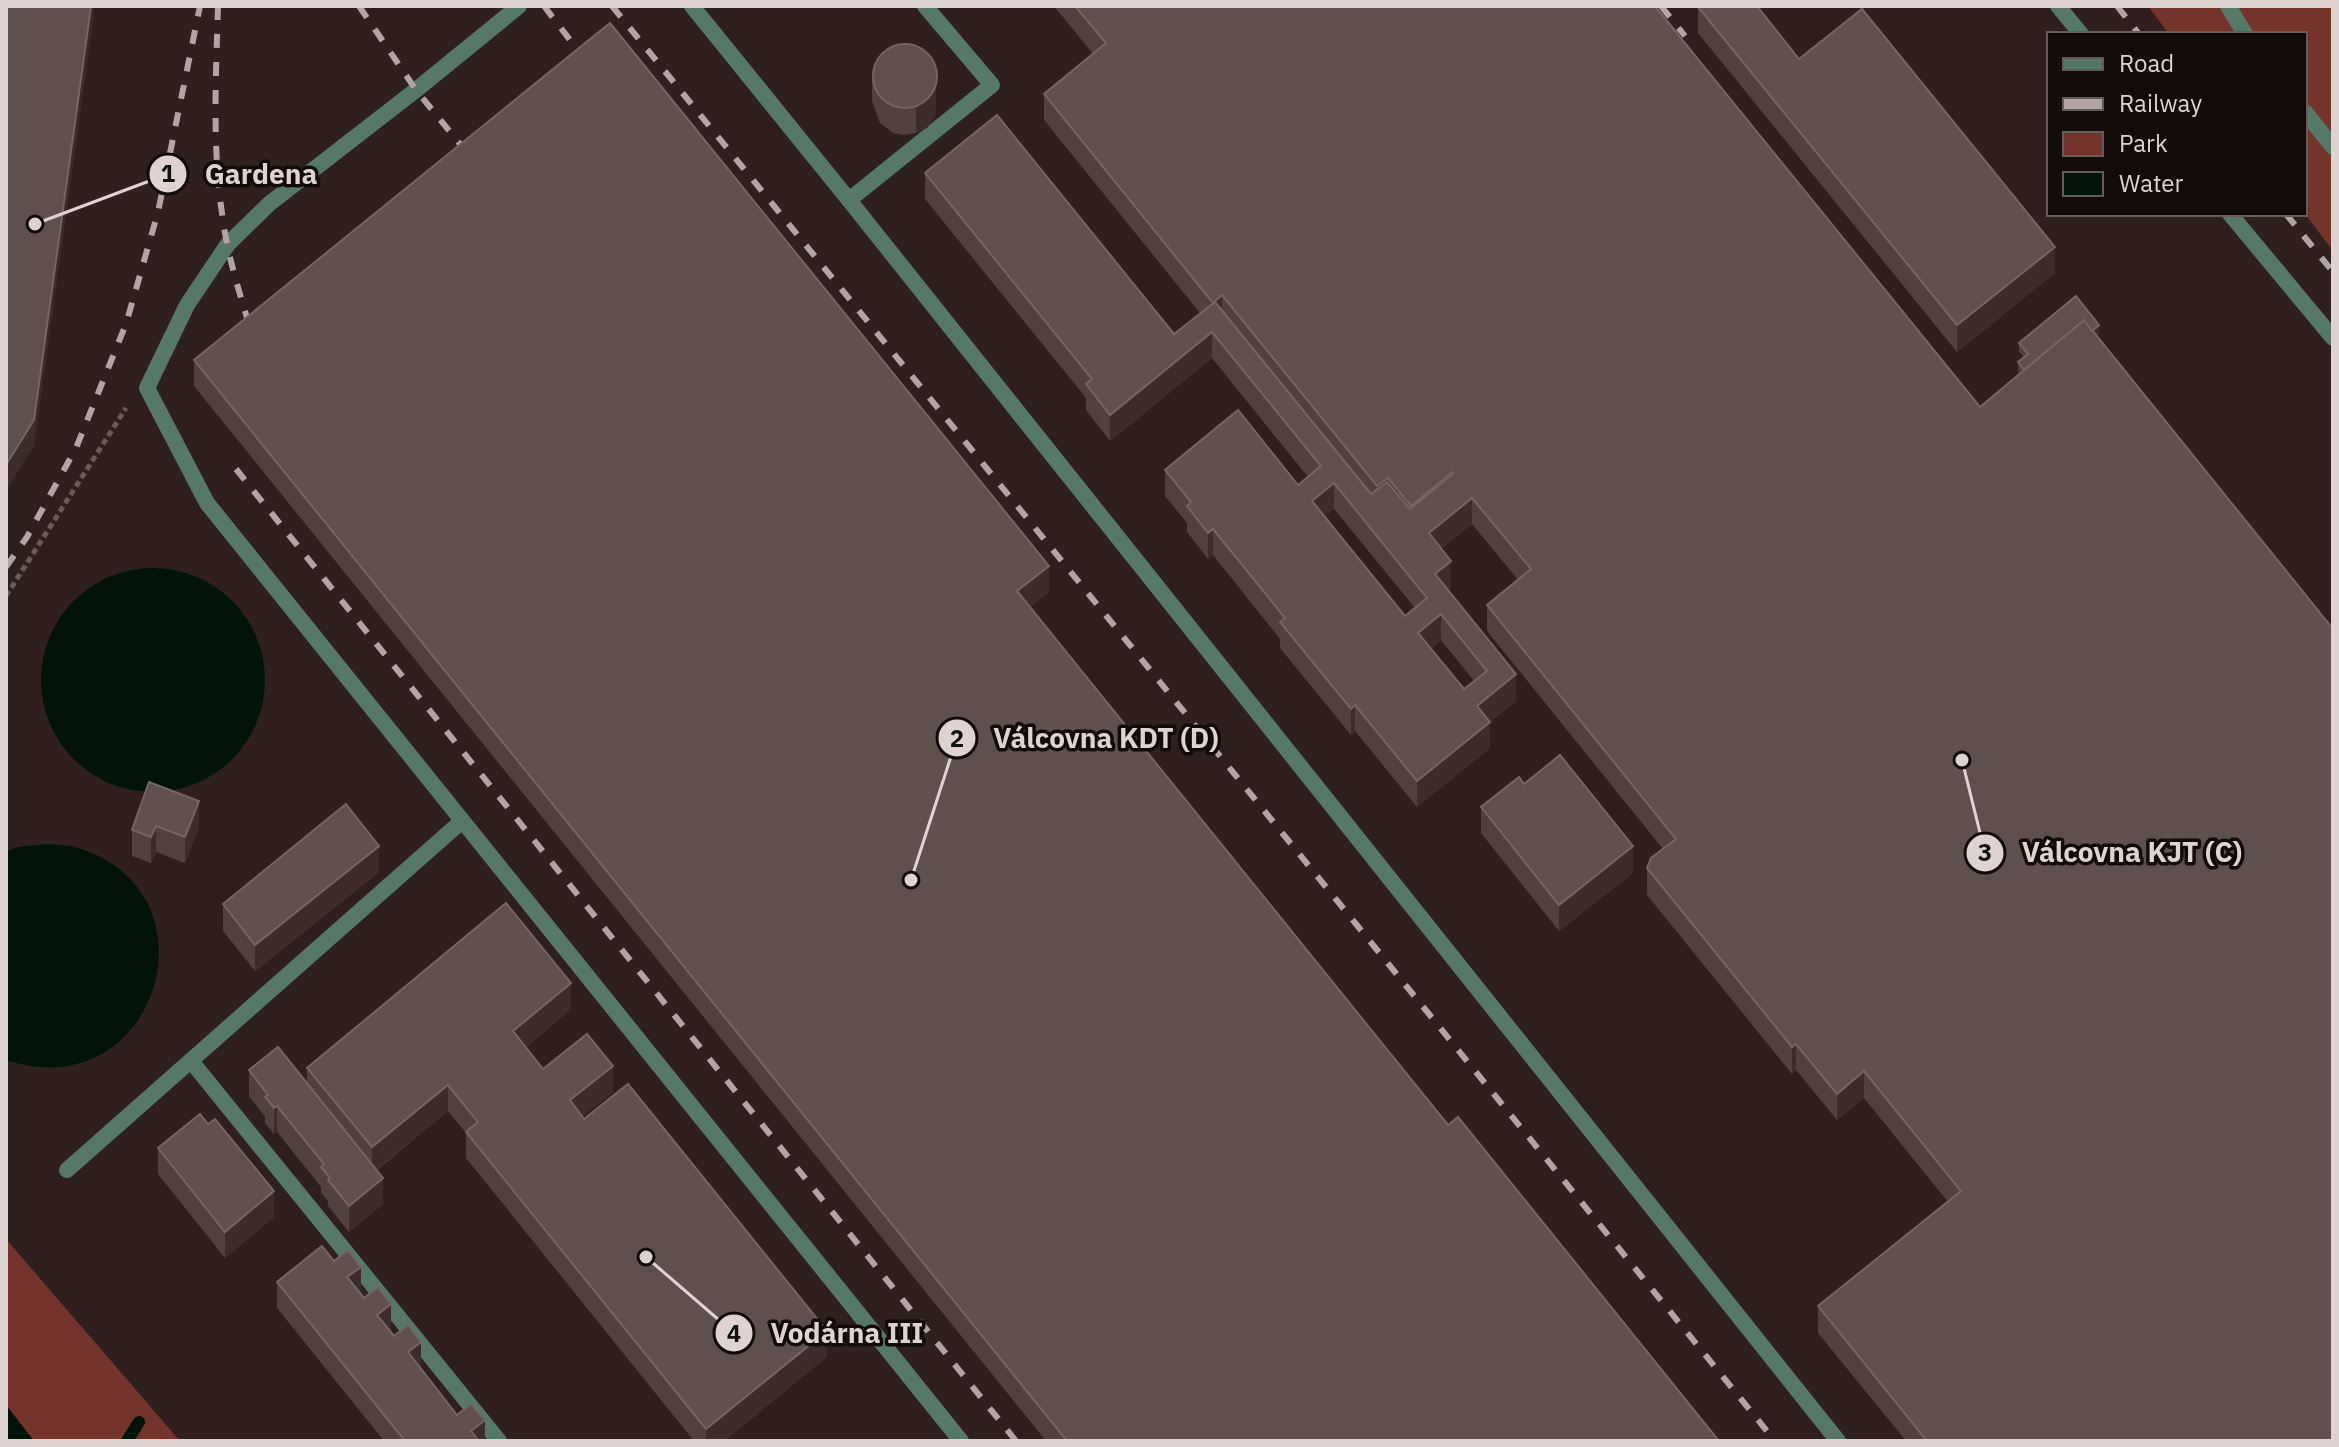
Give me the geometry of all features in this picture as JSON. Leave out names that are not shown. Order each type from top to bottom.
[{"type":"street","points":[[519,6],[269,204],[228,244],[187,305],[147,388],[207,503],[961,1441]]},
{"type":"street","points":[[692,6],[1838,1441]]},
{"type":"street","points":[[849,200],[992,85],[925,6]]},
{"type":"street","points":[[2058,6],[2079,32]]},
{"type":"street","points":[[2228,6],[2244,32]]},
{"type":"street","points":[[2307,114],[2333,147]]},
{"type":"street","points":[[2232,216],[2333,338]]},
{"type":"street","points":[[67,1170],[462,821]]},
{"type":"street","points":[[191,1061],[499,1441]]},
{"type":"path","points":[[6,596],[122,411],[147,388]]},
{"type":"green space","points":[[2148,6],[2333,6],[2333,251],[2307,216],[2307,32],[2168,32]]},
{"type":"green space","points":[[6,1239],[180,1441],[34,1441],[6,1405]]},
{"type":"water","points":[[153,568],[196,577],[232,601],[256,637],[265,680],[256,723],[232,759],[196,783],[153,792],[110,783],[74,759],[50,723],[41,680],[50,637],[74,601],[110,577]]},
{"type":"water","points":[[48,844],[78,848],[123,872],[149,907],[159,948],[153,989],[133,1026],[101,1054],[58,1067],[6,1060],[6,852],[18,847]]},
{"type":"water","points":[[6,1405],[34,1441],[6,1441]]},
{"type":"building","points":[[6,6],[91,6],[34,420],[6,465]]},
{"type":"building","points":[[1075,6],[1655,6],[1980,407],[2084,320],[2333,629],[2333,1441],[1927,1441],[1818,1306],[1961,1191],[1864,1071],[1837,1094],[1796,1044],[1792,1047],[1647,868],[1651,858],[1676,839],[1487,605],[1531,569],[1472,498],[1429,533],[1451,561],[1435,574],[1516,674],[1477,706],[1490,722],[1417,781],[1355,705],[1351,709],[1280,622],[1285,618],[1213,529],[1208,533],[1187,506],[1191,502],[1165,470],[1238,410],[1298,485],[1321,466],[1212,332],[1110,415],[1086,384],[1092,379],[925,173],[997,115],[1174,334],[1215,302],[1371,494],[1387,482],[1410,509],[1452,472],[1411,506],[1388,478],[1377,486],[1222,295],[1213,303],[1044,94],[1106,43]],"holes":[[[1334,483],[1427,598],[1405,616],[1312,501]],[[1441,614],[1487,671],[1464,689],[1418,633]]]},
{"type":"building","points":[[1700,6],[1757,6],[1799,59],[1862,9],[2055,247],[1957,325]]},
{"type":"building","points":[[610,23],[1049,566],[1017,591],[1448,1125],[1458,1117],[1719,1441],[1067,1441],[194,360]]},
{"type":"building","points":[[899,44],[911,44],[928,53],[935,64],[935,88],[928,99],[911,108],[899,108],[887,103],[878,94],[873,82],[873,70],[878,58],[887,49]]},
{"type":"building","points":[[2076,296],[2099,325],[2092,331],[2084,320],[2024,370],[2018,362],[2028,354],[2019,343]]},
{"type":"building","points":[[1560,755],[1633,846],[1559,905],[1481,807],[1519,777],[1524,784]]},
{"type":"building","points":[[149,782],[199,801],[185,837],[156,826],[151,837],[132,830]]},
{"type":"building","points":[[346,804],[379,846],[255,945],[223,904]]},
{"type":"building","points":[[506,903],[571,983],[513,1031],[543,1069],[587,1034],[613,1066],[570,1100],[584,1119],[628,1084],[827,1331],[706,1429],[466,1132],[478,1122],[448,1085],[372,1147],[307,1068]]},
{"type":"building","points":[[278,1047],[383,1178],[349,1206],[328,1180],[330,1178],[321,1167],[324,1164],[277,1106],[274,1108],[265,1097],[268,1095],[249,1070]]},
{"type":"building","points":[[200,1114],[208,1124],[215,1119],[274,1191],[225,1232],[158,1148]]},
{"type":"building","points":[[322,1246],[334,1261],[348,1250],[361,1267],[347,1277],[364,1298],[378,1287],[391,1304],[377,1315],[394,1336],[408,1325],[421,1342],[408,1352],[457,1415],[471,1404],[485,1420],[471,1431],[479,1441],[405,1441],[277,1282]]},
{"type":"waterway","points":[[127,1441],[139,1422]]},
{"type":"railway","points":[[6,567],[27,537],[76,448],[126,324],[158,212],[200,6]]},
{"type":"railway","points":[[218,6],[216,110],[219,187],[227,245],[253,338]]},
{"type":"railway","points":[[359,6],[416,90],[473,160]]},
{"type":"railway","points":[[544,6],[590,66]]},
{"type":"railway","points":[[612,6],[1775,1441]]},
{"type":"railway","points":[[1661,6],[1685,36]]},
{"type":"railway","points":[[2117,6],[2137,32]]},
{"type":"railway","points":[[2288,216],[2333,272]]},
{"type":"railway","points":[[236,469],[1016,1441]]},
{"type":"place","name":"Gardena","points":[[35,224]]},
{"type":"place","name":"Válcovna KJT (C)","points":[[1962,760]]},
{"type":"place","name":"Válcovna KDT (D)","points":[[911,880]]},
{"type":"place","name":"Vodárna III","points":[[646,1257]]}]
